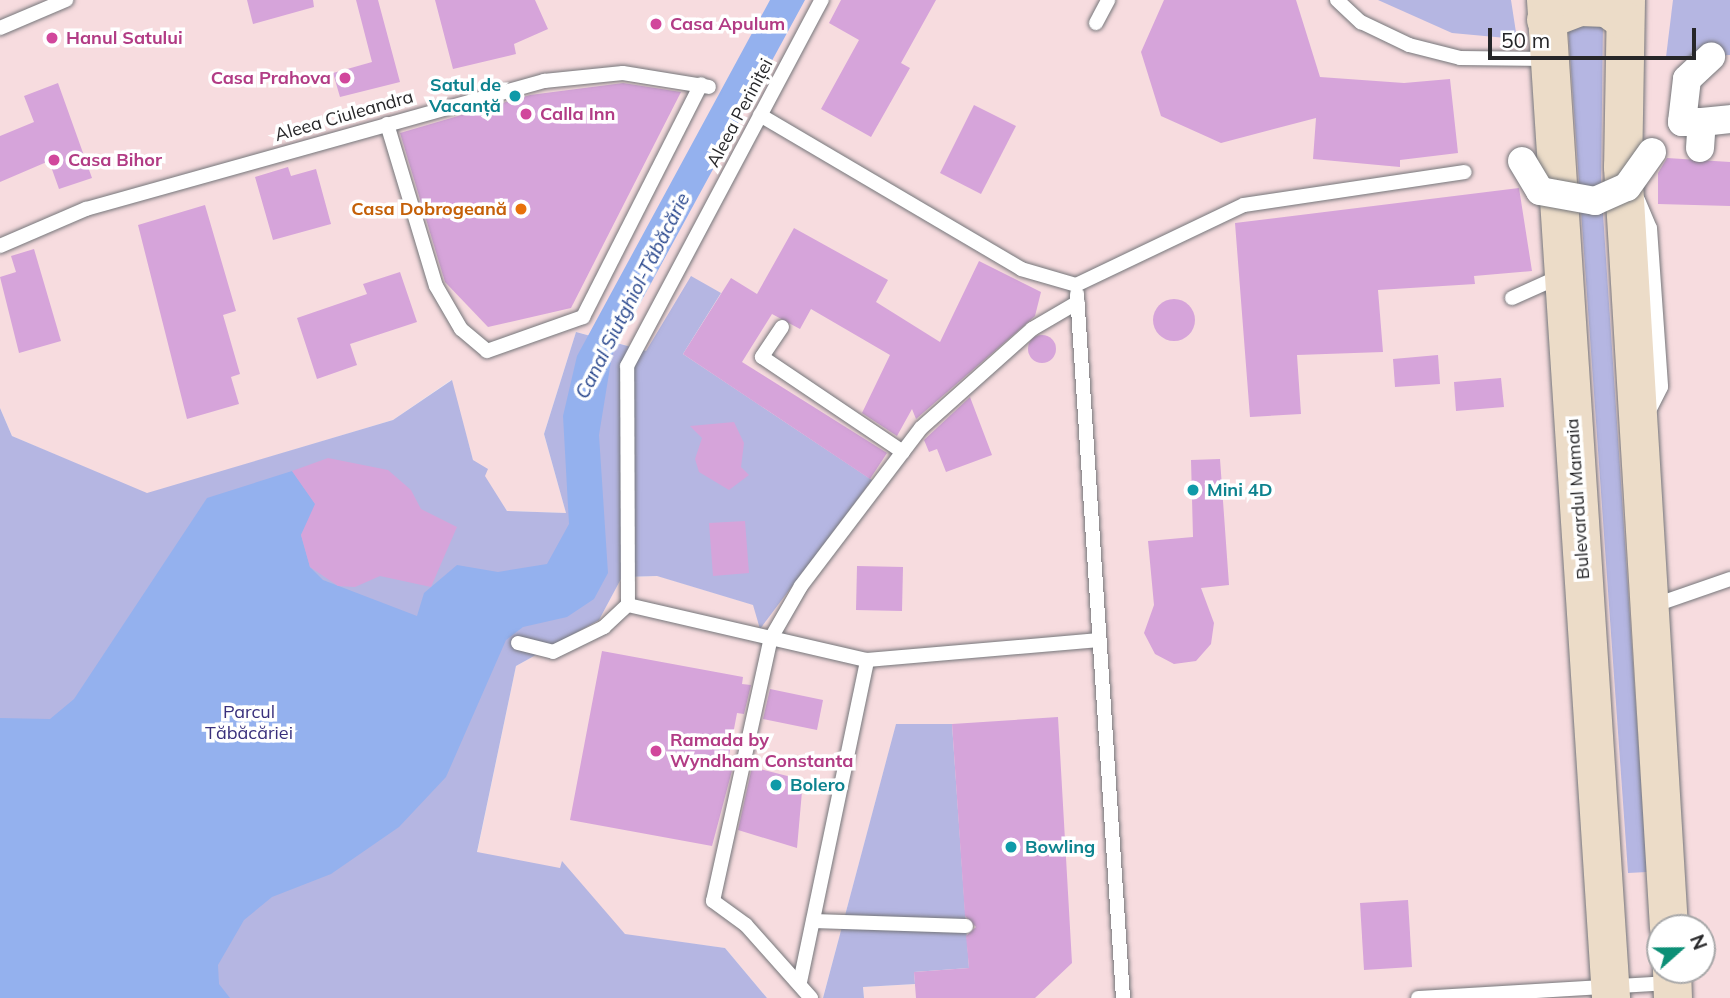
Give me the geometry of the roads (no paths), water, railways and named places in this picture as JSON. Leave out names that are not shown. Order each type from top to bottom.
[{"type":"main road","name":"Bulevardul Mamaia","points":[[1545,7],[1611,993]]},
{"type":"main road","points":[[1545,7],[1626,11],[1637,159],[1640,426],[1668,914]]},
{"type":"street","points":[[1711,57],[1688,79],[1682,121],[1701,135],[1730,119]]},
{"type":"street","points":[[1522,161],[1540,191],[1595,201],[1627,187],[1637,159]]},
{"type":"lane","points":[[0,28],[66,0]]},
{"type":"lane","name":"Aleea Periniței","points":[[628,605],[627,366],[822,0]]},
{"type":"lane","points":[[1096,23],[1108,0]]},
{"type":"lane","points":[[1337,0],[1361,22],[1409,45],[1460,58],[1548,59]]},
{"type":"lane","name":"Aleea Ciuleandra","points":[[0,246],[86,209],[387,124],[544,81],[623,72],[705,85],[583,317],[487,351],[461,329],[436,286],[387,124]]},
{"type":"lane","points":[[760,116],[1021,269],[1076,285],[1244,205],[1465,172]]},
{"type":"lane","points":[[1512,298],[1563,275]]},
{"type":"lane","points":[[1076,285],[1123,998]]},
{"type":"lane","points":[[811,998],[800,982],[713,901],[771,638],[801,586],[921,428],[1032,329],[1077,302]]},
{"type":"lane","points":[[782,327],[762,357],[903,452]]},
{"type":"lane","points":[[1651,607],[1730,579]]},
{"type":"lane","points":[[518,643],[554,652],[604,627],[628,605],[867,660],[1099,640]]},
{"type":"lane","points":[[800,982],[867,660]]},
{"type":"lane","points":[[813,921],[966,926]]},
{"type":"lane","points":[[1418,998],[1611,993],[1672,984]]},
{"type":"water","name":"Canal Siutghiol-Tăbăcărie","points":[[770,0],[805,0],[612,355],[599,435],[608,573],[594,599],[567,617],[523,627],[506,640],[446,777],[399,827],[331,874],[272,897],[244,920],[218,965],[219,984],[230,998],[0,998],[0,718],[50,719],[74,699],[207,498],[292,471],[316,505],[301,535],[310,567],[323,580],[417,616],[424,593],[457,565],[498,572],[547,564],[569,524],[563,416],[577,356]]},
{"type":"place","name":"Casa Apulum","points":[[656,24]]},
{"type":"place","name":"Hanul Satului","points":[[52,38]]},
{"type":"place","name":"Casa Prahova","points":[[345,78]]},
{"type":"place","name":"Satul de Vacanță","points":[[515,96]]},
{"type":"place","name":"Calla Inn","points":[[526,114]]},
{"type":"place","name":"Casa Bihor","points":[[54,160]]},
{"type":"place","name":"Casa Dobrogeană","points":[[521,209]]},
{"type":"place","name":"Mini 4D","points":[[1193,490]]},
{"type":"place","name":"Ramada by Wyndham Constanta","points":[[656,751]]},
{"type":"place","name":"Bolero","points":[[776,785]]},
{"type":"place","name":"Bowling","points":[[1011,847]]},
{"type":"park label","name":"Parcul Tăbăcăriei","points":[[249,723]]}]
